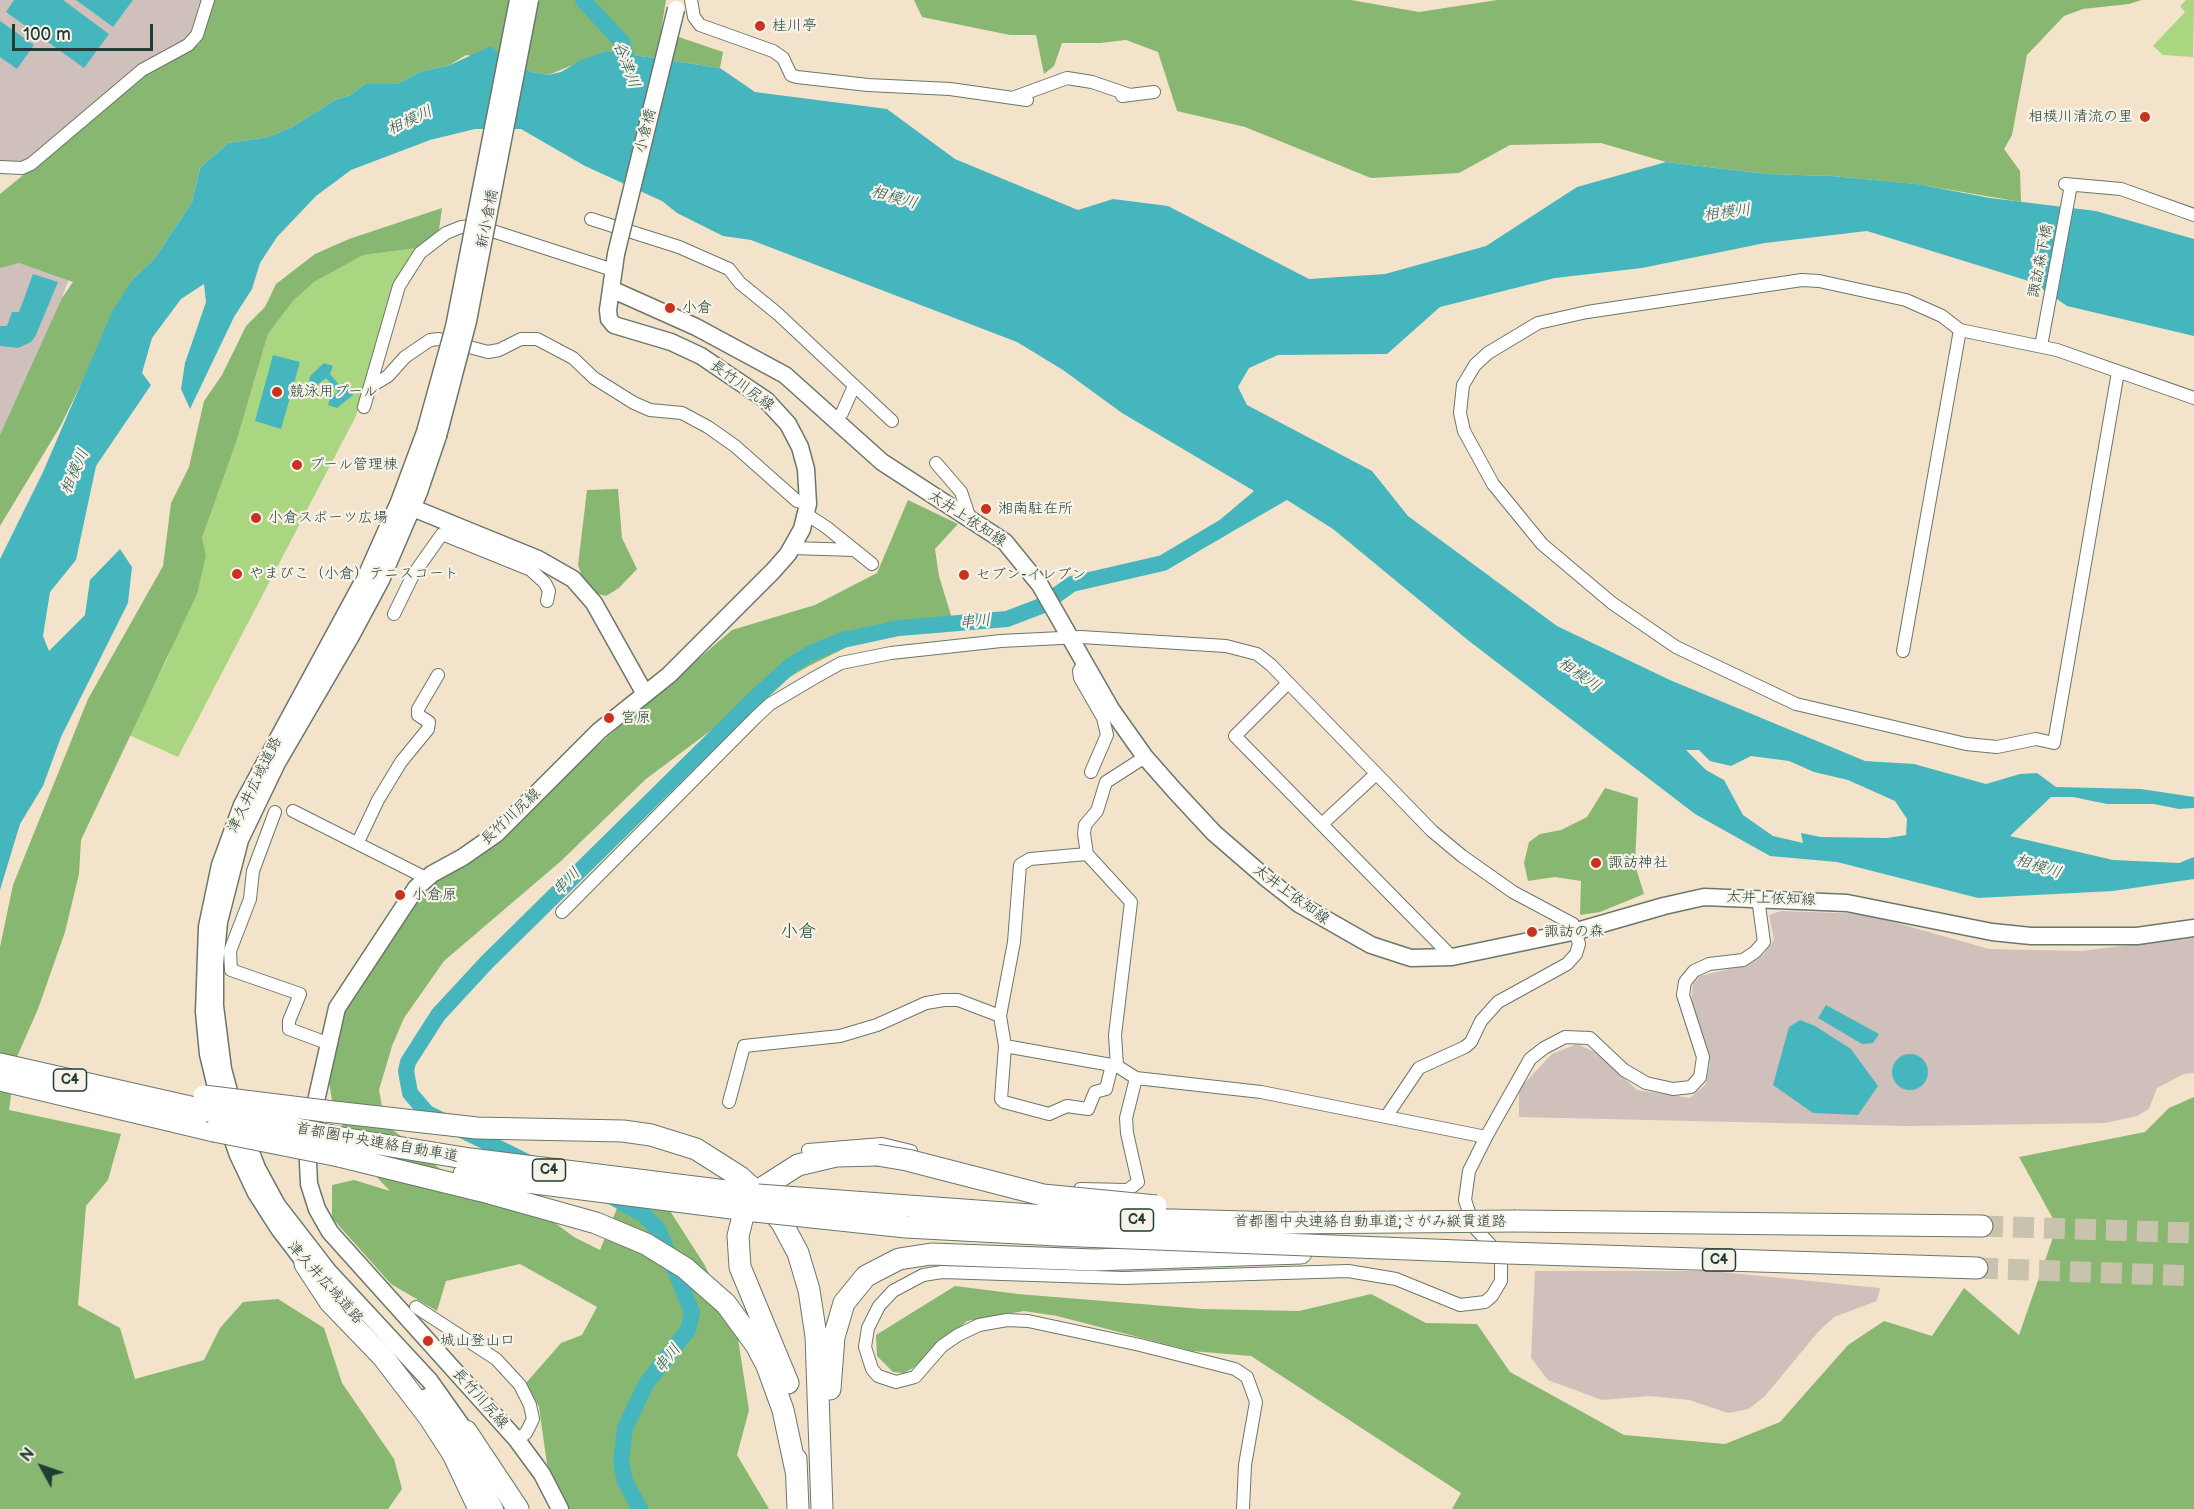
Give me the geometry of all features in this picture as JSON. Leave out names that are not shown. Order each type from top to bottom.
[{"type":"highway","name":"C4","points":[[0,1064],[76,1081],[139,1099]]},
{"type":"highway","name":"首都圏中央連絡自動車道","points":[[0,1080],[139,1099],[342,1138],[756,1203]]},
{"type":"highway","points":[[139,1099],[208,1113],[455,1126],[623,1131],[660,1137],[696,1149],[741,1177],[769,1205],[792,1240],[804,1272],[814,1319],[822,1509]]},
{"type":"highway","name":"首都圏中央連絡自動車道","points":[[208,1113],[339,1156],[586,1191],[756,1203]]},
{"type":"highway","points":[[798,1509],[790,1391],[776,1349],[756,1310],[738,1258],[738,1236],[748,1207],[762,1188],[780,1174],[813,1160],[842,1155],[877,1155],[907,1160],[1025,1191],[1099,1202],[1350,1214],[1457,1213],[1516,1221]]},
{"type":"highway","points":[[339,1156],[539,1206],[596,1223],[646,1244],[685,1268],[716,1294],[746,1330],[767,1366],[783,1410],[796,1471]]},
{"type":"highway","name":"首都圏中央連絡自動車道;さがみ縦貫道路","points":[[756,1203],[1059,1217],[1284,1223],[1516,1221],[1982,1226]]},
{"type":"highway","name":"首都圏中央連絡自動車道;さがみ縦貫道路","points":[[756,1203],[906,1227],[1056,1235],[1508,1253],[1977,1268]]},
{"type":"highway","points":[[820,1462],[830,1400],[832,1350],[840,1314],[859,1283],[889,1262],[931,1254],[1086,1260],[1443,1250]]},
{"type":"highway","points":[[305,1264],[330,1302],[383,1357],[429,1417],[453,1454],[479,1509]]},
{"type":"highway","points":[[466,1431],[518,1509]]},
{"type":"main road","name":"新小倉橋","points":[[432,434],[518,0]]},
{"type":"main road","name":"新小倉橋","points":[[432,434],[468,321],[530,0]]},
{"type":"main road","name":"小倉橋","points":[[614,262],[680,4]]},
{"type":"main road","name":"長竹川尻線","points":[[560,1509],[538,1469],[517,1440],[362,1271],[330,1232],[314,1200],[307,1172],[307,1141],[312,1109],[336,1011],[343,996],[412,894],[426,878],[496,834],[599,731],[645,694],[738,608],[792,548],[807,509],[803,455],[792,431],[780,413],[762,397],[695,353],[662,339],[616,327],[609,319],[614,262]]},
{"type":"main road","name":"太井上依知線","points":[[611,289],[757,358],[785,375],[882,462],[915,485],[969,516],[1005,542],[1040,585],[1083,665],[1145,757],[1214,833],[1299,904],[1334,926],[1389,952],[1411,958],[1452,957],[1577,932],[1684,900],[1704,897],[1847,903],[1982,931],[2031,936],[2137,936],[2194,928]]},
{"type":"main road","name":"津久井広域道路","points":[[432,434],[371,600],[277,764],[240,840],[219,922],[215,964],[215,1006],[219,1048],[233,1106],[257,1168],[277,1205],[328,1271],[430,1381],[466,1431],[508,1509]]},
{"type":"main road","name":"津久井広域道路","points":[[406,505],[242,806],[220,865],[207,927],[203,969],[204,1022],[208,1054],[220,1104],[247,1175],[279,1229],[305,1264],[392,1356],[431,1403],[461,1447],[495,1509]]},
{"type":"main road","points":[[406,505],[500,549],[552,565],[580,586],[600,613],[645,694]]},
{"type":"street","points":[[0,167],[10,169],[31,164],[142,70],[188,45],[197,35],[208,0]]},
{"type":"street","points":[[691,0],[694,17],[700,25],[774,51],[783,58],[791,75],[797,77],[868,85],[950,89],[1027,100]]},
{"type":"street","points":[[1011,99],[1068,78],[1092,82],[1124,95],[1154,92]]},
{"type":"street","name":"諏訪森下橋","points":[[2041,342],[2068,186],[2121,189],[2194,215]]},
{"type":"street","points":[[591,219],[679,247],[729,269],[740,283],[778,314],[892,422]]},
{"type":"street","points":[[364,407],[399,286],[413,261],[446,233],[481,222],[614,262]]},
{"type":"street","points":[[2118,372],[2054,743],[2036,739],[1997,747],[1966,744],[1827,712],[1796,704],[1692,657],[1638,623],[1542,544],[1497,491],[1477,459],[1461,422],[1460,402],[1463,385],[1475,365],[1488,352],[1538,323],[1587,312],[1802,280],[1820,281],[1906,300],[1942,316],[1960,330],[2041,342],[2194,398]]},
{"type":"street","points":[[1904,651],[1960,330]]},
{"type":"street","points":[[370,387],[388,376],[405,357],[430,340],[440,339],[488,352],[499,350],[521,339],[537,339],[573,358],[594,378],[634,403],[651,410],[682,413],[708,427],[735,446],[872,564]]},
{"type":"street","points":[[835,419],[842,413],[854,386]]},
{"type":"street","points":[[936,463],[961,492],[969,516]]},
{"type":"street","points":[[394,614],[413,575],[442,534],[500,549],[546,583],[549,591],[547,601]]},
{"type":"street","points":[[792,548],[855,550]]},
{"type":"street","points":[[562,912],[715,756],[763,711],[841,663],[891,653],[1066,635],[1226,646],[1257,654],[1432,831],[1462,856],[1513,892],[1573,924],[1577,932],[1579,944],[1576,954],[1567,964],[1498,1002],[1481,1021],[1471,1042],[1466,1047],[1419,1068],[1386,1117]]},
{"type":"street","points":[[1083,665],[1079,671],[1080,678],[1103,718],[1107,735],[1092,772]]},
{"type":"street","points":[[358,842],[378,800],[401,762],[428,729],[429,722],[418,715],[418,709],[438,675]]},
{"type":"street","points":[[1288,683],[1235,735],[1452,957]]},
{"type":"street","points":[[1087,854],[1030,858],[1020,865],[1014,942],[1000,1016],[1005,1046],[1001,1099],[1004,1102],[1049,1114],[1067,1106],[1088,1109],[1095,1092],[1106,1089],[1114,1066],[1115,1035],[1131,902],[1128,894],[1107,877],[1087,854],[1085,825],[1097,811],[1106,782],[1145,757]]},
{"type":"street","points":[[1322,824],[1376,774]]},
{"type":"street","points":[[293,811],[426,878]]},
{"type":"street","points":[[275,812],[254,871],[250,899],[230,951],[231,969],[300,994],[289,1021],[289,1029],[327,1042]]},
{"type":"street","points":[[1243,1509],[1245,1464],[1256,1402],[1247,1377],[1235,1369],[1140,1345],[1028,1322],[1007,1320],[979,1325],[958,1335],[942,1346],[915,1377],[896,1382],[878,1376],[868,1360],[865,1347],[871,1321],[886,1299],[905,1283],[923,1275],[942,1272],[1124,1278],[1348,1271],[1379,1275],[1407,1283],[1460,1305],[1485,1302],[1498,1288],[1503,1269],[1501,1256],[1474,1227],[1465,1200],[1469,1171],[1530,1059],[1544,1048],[1565,1037],[1590,1038],[1624,1070],[1646,1083],[1673,1089],[1691,1087],[1700,1077],[1703,1057],[1683,995],[1684,982],[1694,971],[1709,964],[1743,960],[1764,942],[1758,898]]},
{"type":"street","points":[[729,1102],[744,1046],[840,1036],[877,1025],[926,1003],[944,1000],[958,1000],[1000,1016]]},
{"type":"street","points":[[1005,1046],[1114,1066],[1136,1078],[1261,1092],[1441,1126],[1486,1137]]},
{"type":"street","points":[[808,1150],[841,1145],[882,1144],[1025,1181],[1069,1189],[1128,1190],[1138,1182],[1126,1118],[1136,1078]]},
{"type":"street","points":[[416,1307],[496,1359],[514,1378],[530,1405],[533,1419],[526,1433],[517,1440]]},
{"type":"shaded area","points":[[0,0],[203,0],[190,37],[26,163],[0,164]]},
{"type":"shaded area","points":[[0,257],[69,278],[43,351],[0,446]]},
{"type":"shaded area","points":[[1781,911],[1865,914],[1989,949],[2081,951],[2194,937],[2194,1073],[2184,1074],[2157,1088],[2149,1109],[2137,1116],[2105,1123],[1907,1126],[1519,1117],[1519,1089],[1552,1054],[1577,1044],[1595,1052],[1637,1090],[1690,1098],[1705,1085],[1710,1064],[1691,1004],[1693,984],[1700,976],[1750,964],[1764,954],[1774,940],[1769,915]]},
{"type":"shaded area","points":[[1535,1271],[1712,1271],[1880,1288],[1877,1301],[1834,1317],[1818,1332],[1765,1396],[1749,1409],[1728,1413],[1689,1400],[1650,1396],[1602,1400],[1548,1380],[1531,1358]]},
{"type":"green space","points":[[213,0],[666,0],[661,31],[723,52],[720,68],[607,51],[548,75],[532,72],[509,62],[466,55],[448,66],[422,71],[397,84],[365,84],[350,95],[335,100],[292,127],[268,137],[228,143],[200,168],[192,202],[155,258],[132,280],[61,425],[0,526],[0,435],[62,298],[73,282],[19,263],[0,268],[0,194],[146,74],[199,44]]},
{"type":"green space","points":[[914,0],[1351,0],[1419,12],[1497,0],[2142,0],[2129,4],[2083,9],[2064,16],[2027,55],[2012,135],[2004,149],[2020,171],[2021,202],[1916,184],[1832,176],[1767,174],[1666,162],[1601,143],[1510,145],[1459,173],[1371,178],[1245,127],[1177,111],[1158,52],[1126,40],[1062,43],[1054,66],[1044,74],[1036,35],[1010,35],[922,17]]},
{"type":"green space","points":[[2186,0],[2194,0],[2193,57],[2163,55],[2153,46],[2185,12],[2180,6]]},
{"type":"green space","points":[[442,208],[439,230],[417,248],[363,255],[314,282],[293,301],[268,334],[236,443],[202,538],[206,555],[197,594],[81,840],[79,874],[65,932],[38,1009],[16,1059],[9,1110],[121,1134],[108,1180],[86,1206],[78,1305],[120,1328],[135,1379],[204,1360],[220,1328],[243,1302],[278,1299],[324,1328],[342,1383],[394,1459],[402,1489],[388,1509],[0,1509],[0,947],[13,885],[88,699],[163,566],[171,503],[189,467],[204,401],[222,375],[246,326],[265,307],[276,284],[315,254],[349,239]]},
{"type":"green space","name":"小倉スポーツ広場","points":[[417,248],[396,282],[356,416],[178,757],[129,735],[167,659],[206,555],[202,538],[236,443],[268,334],[293,301],[314,282],[362,255]]},
{"type":"green space","points":[[618,489],[622,538],[637,569],[619,588],[606,596],[594,593],[585,585],[578,565],[587,490]]},
{"type":"green space","points":[[908,500],[958,524],[935,549],[939,576],[953,622],[859,641],[807,667],[754,698],[646,779],[561,861],[444,961],[404,1018],[392,1046],[379,1090],[385,1123],[451,1178],[508,1188],[574,1237],[600,1250],[624,1191],[663,1200],[704,1264],[736,1326],[749,1410],[737,1455],[769,1509],[569,1509],[547,1464],[539,1407],[526,1383],[561,1343],[582,1335],[597,1307],[520,1264],[446,1281],[437,1311],[391,1284],[332,1218],[332,1185],[354,1180],[390,1191],[372,1172],[334,1112],[325,1058],[346,998],[427,883],[582,759],[732,630],[815,605],[877,573]]},
{"type":"green space","points":[[1605,788],[1638,798],[1635,865],[1644,894],[1600,912],[1580,915],[1581,881],[1555,877],[1528,881],[1524,863],[1529,842],[1540,834],[1561,830],[1587,817]]},
{"type":"green space","points":[[2194,1097],[2194,1509],[1452,1509],[1461,1493],[1251,1356],[1192,1351],[1057,1316],[1024,1311],[967,1321],[913,1368],[904,1373],[893,1372],[877,1356],[876,1335],[955,1286],[1018,1294],[1202,1309],[1299,1311],[1371,1294],[1426,1323],[1477,1324],[1510,1372],[1624,1435],[1725,1444],[1780,1422],[1848,1345],[1884,1321],[1932,1336],[1964,1288],[2019,1335],[2057,1226],[2019,1157],[2145,1132],[2169,1108]]},
{"type":"water","points":[[14,0],[63,0],[109,34],[84,68],[6,12]]},
{"type":"water","points":[[76,0],[133,0],[113,27]]},
{"type":"water","points":[[0,21],[34,45],[17,69],[0,57]]},
{"type":"water","name":"相模川","points":[[491,46],[509,62],[532,72],[548,75],[561,72],[581,60],[607,51],[720,68],[755,92],[887,109],[955,159],[1078,210],[1113,199],[1168,206],[1309,279],[1385,274],[1486,246],[1577,187],[1666,162],[1767,174],[1832,176],[1917,184],[1990,198],[2096,211],[2194,239],[2194,336],[2067,306],[2032,282],[1867,231],[1765,243],[1642,268],[1555,278],[1440,307],[1387,354],[1278,355],[1249,368],[1238,387],[1247,405],[1372,471],[1408,516],[1557,626],[1670,680],[1865,761],[1914,764],[1986,784],[2020,774],[2037,773],[2056,787],[2141,789],[2194,797],[2194,808],[2179,809],[2154,804],[2107,804],[2073,797],[2051,797],[2010,836],[2113,860],[2179,863],[2194,857],[2194,879],[2113,891],[1978,898],[1837,862],[1770,856],[1695,814],[1469,641],[1333,529],[1287,500],[1209,545],[1202,535],[1254,491],[1122,413],[1063,370],[1017,342],[751,240],[723,236],[677,213],[662,201],[585,166],[521,129],[475,129],[430,140],[351,170],[316,196],[277,237],[260,263],[252,289],[234,317],[190,409],[181,389],[185,363],[206,302],[204,284],[181,299],[152,338],[142,373],[151,385],[96,466],[76,560],[50,592],[43,636],[49,651],[85,615],[90,580],[120,549],[132,567],[128,603],[61,737],[43,786],[20,824],[0,890],[0,559],[43,472],[112,312],[132,280],[155,258],[192,202],[200,168],[228,143],[268,137],[292,127],[335,100],[350,95],[365,84],[397,84],[422,71],[448,66]],"holes":[[[1686,750],[1699,750],[1710,761],[1731,766],[1751,756],[1789,761],[1814,772],[1848,780],[1895,801],[1907,819],[1906,835],[1887,838],[1821,837],[1801,833],[1803,843],[1773,836],[1743,815],[1724,780],[1706,770]]]},
{"type":"water","points":[[33,274],[58,282],[36,335],[31,342],[18,348],[0,346],[0,326],[7,326],[12,312],[19,312]]},
{"type":"water","name":"競泳用プール","points":[[273,355],[300,362],[281,429],[255,421]]},
{"type":"water","points":[[324,363],[333,366],[330,374],[342,388],[348,386],[353,390],[353,395],[337,408],[328,405],[330,399],[338,392],[326,378],[317,385],[309,381],[310,376]]},
{"type":"water","points":[[1826,1005],[1879,1034],[1873,1043],[1862,1044],[1818,1018]]},
{"type":"water","points":[[1800,1020],[1815,1026],[1851,1049],[1878,1086],[1858,1115],[1813,1113],[1773,1085],[1789,1027]]},
{"type":"water","points":[[1910,1054],[1923,1059],[1928,1072],[1923,1085],[1910,1090],[1897,1085],[1892,1072],[1897,1059]]},
{"type":"waterway","name":"谷津川","points":[[583,0],[622,42],[631,74]]},
{"type":"waterway","name":"串川","points":[[527,1162],[427,1113],[410,1093],[406,1071],[408,1062],[438,1015],[487,962],[790,666],[811,653],[843,640],[899,628],[1007,619],[1041,606],[1072,584],[1163,563],[1222,528]]},
{"type":"waterway","name":"串川","points":[[609,1195],[644,1215],[658,1229],[692,1312],[688,1330],[646,1384],[625,1428],[621,1462],[625,1481],[640,1509]]},
{"type":"tunnel","points":[[1982,1226],[2194,1233]]},
{"type":"tunnel","points":[[1977,1268],[2194,1276]]},
{"type":"place","name":"桂川亭","points":[[760,26]]},
{"type":"place","name":"相模川清流の里","points":[[2145,117]]},
{"type":"place","name":"小倉","points":[[670,308]]},
{"type":"place","name":"競泳用プール","points":[[277,392]]},
{"type":"place","name":"プール管理棟","points":[[297,465]]},
{"type":"place","name":"湘南駐在所","points":[[986,509]]},
{"type":"place","name":"小倉スポーツ広場","points":[[256,518]]},
{"type":"place","name":"やまびこ（小倉）テニスコート","points":[[237,574]]},
{"type":"place","name":"セブン-イレブン","points":[[964,575]]},
{"type":"place","name":"宮原","points":[[609,718]]},
{"type":"place","name":"諏訪神社","points":[[1596,863]]},
{"type":"place","name":"小倉原","points":[[400,895]]},
{"type":"place","name":"諏訪の森","points":[[1532,932]]},
{"type":"place","name":"城山登山口","points":[[428,1341]]},
{"type":"district","name":"小倉","points":[[798,932]]}]
